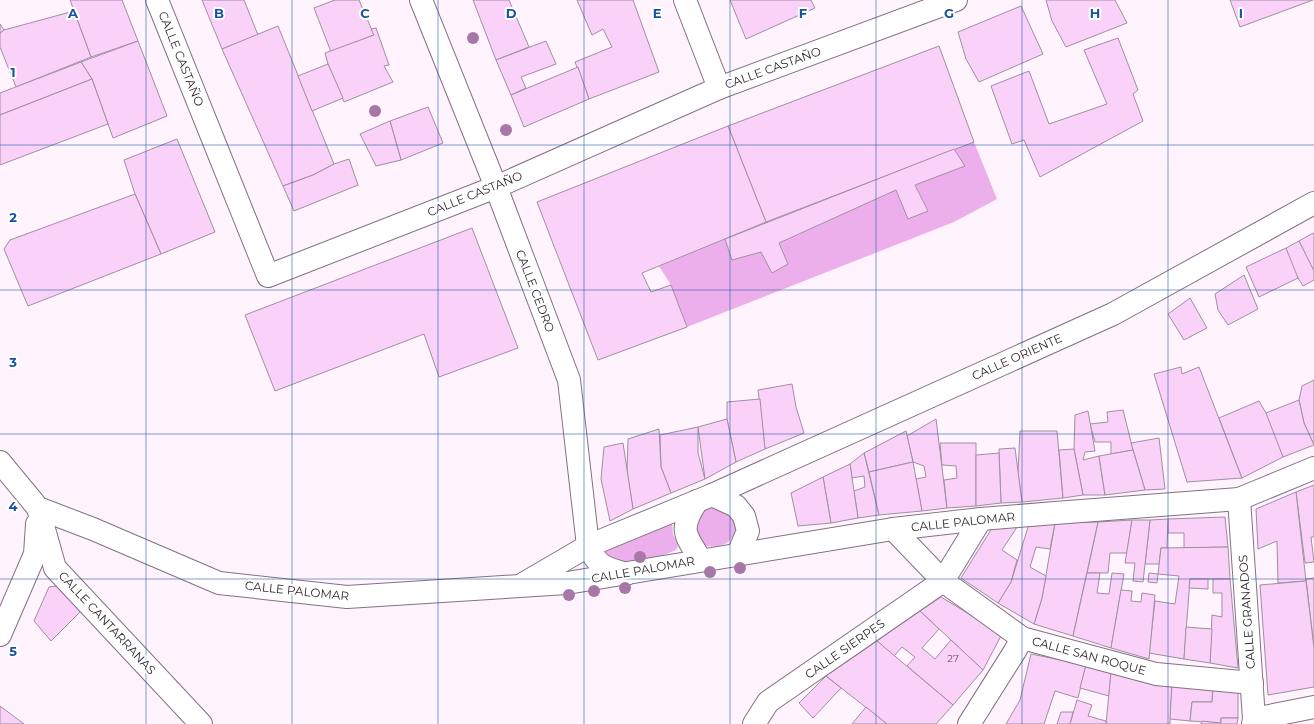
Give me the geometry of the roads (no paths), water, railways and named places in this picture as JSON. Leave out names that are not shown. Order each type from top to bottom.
[{"type":"street","name":"CALLE CASTAÑO","points":[[157,0],[268,276],[496,187],[719,88],[949,1]]},
{"type":"street","name":"CALLE CEDRO","points":[[421,0],[496,187],[569,380],[588,546],[594,558],[603,566],[626,574]]},
{"type":"street","points":[[685,0],[719,88]]},
{"type":"street","name":"CALLE ORIENTE","points":[[519,587],[588,546],[705,498],[1113,314],[1314,203]]},
{"type":"street","points":[[0,462],[38,508],[35,554],[0,635]]},
{"type":"street","name":"CALLE PALOMAR","points":[[38,508],[93,528],[220,583],[347,597],[568,583],[893,529],[981,519],[1239,499],[1314,468]]},
{"type":"street","points":[[701,560],[689,542],[685,529],[688,516],[705,498],[736,506],[744,516],[748,531],[738,554]]},
{"type":"street","name":"CALLE GRANADOS","points":[[1239,499],[1254,722]]},
{"type":"street","name":"CALLE CANTARRANAS","points":[[38,508],[55,568],[201,724]]},
{"type":"street","points":[[943,581],[981,519]]},
{"type":"street","name":"CALLE SAN ROQUE","points":[[893,529],[943,581],[1022,638],[1156,674],[1252,683]]},
{"type":"street","name":"CALLE SIERPES","points":[[754,724],[768,702],[943,581]]},
{"type":"street","points":[[969,724],[1015,652],[1022,638]]},
{"type":"street","points":[[1254,722],[1314,707]]}]
